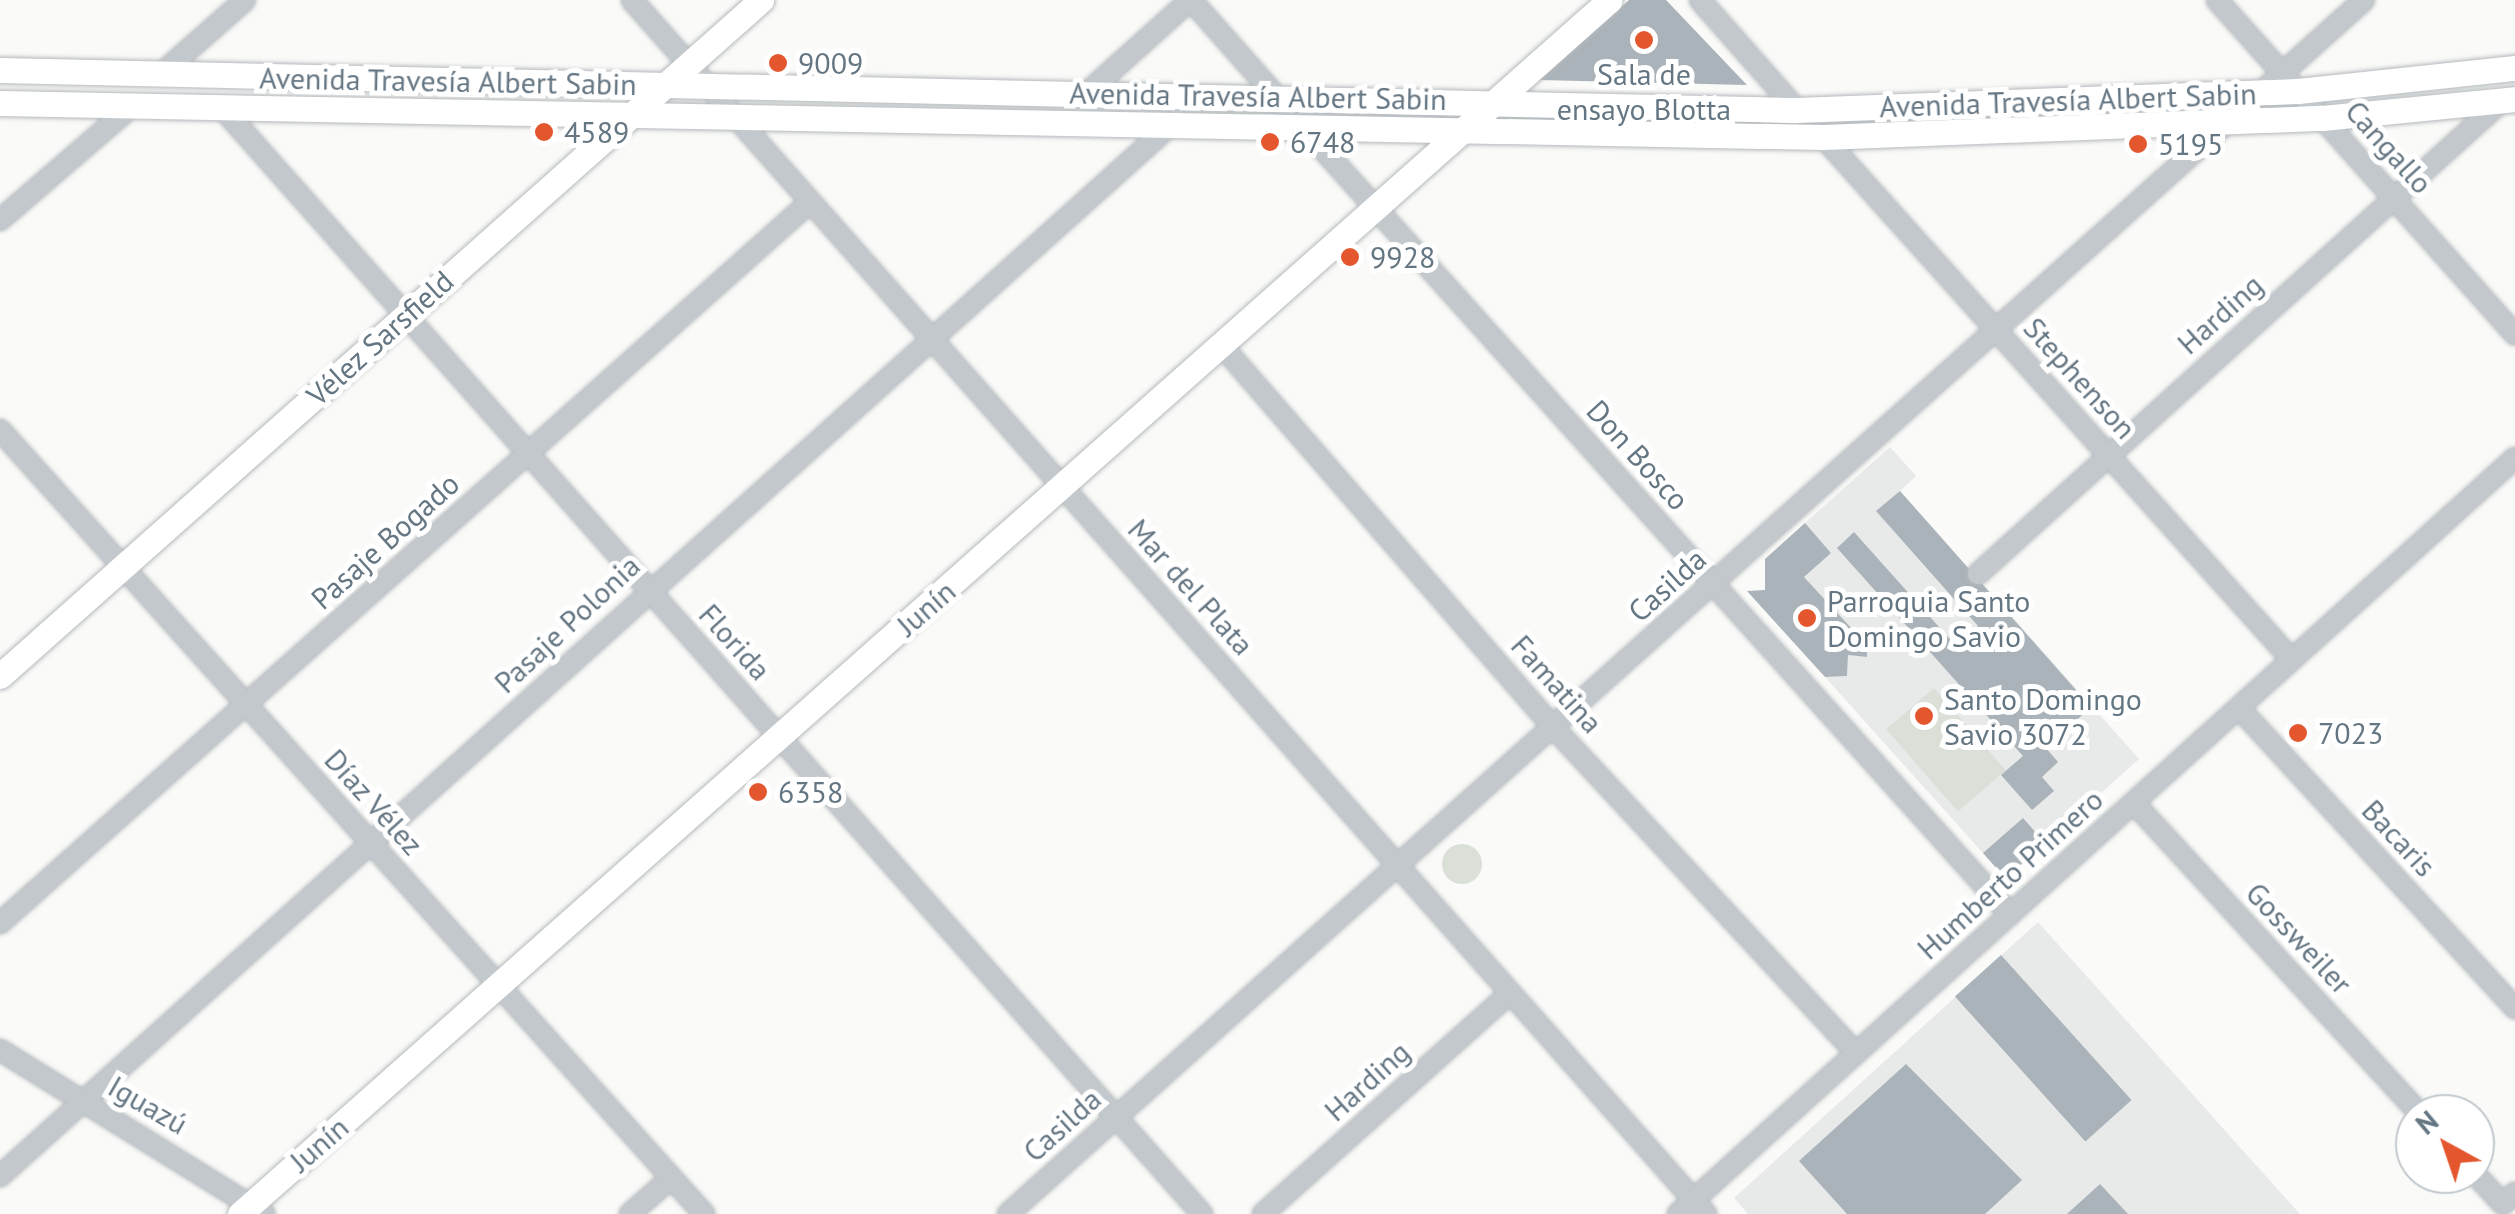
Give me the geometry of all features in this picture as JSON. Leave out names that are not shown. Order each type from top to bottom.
[{"type":"main road","name":"Vélez Sarsfield","points":[[0,676],[666,85],[697,75],[761,0]]},
{"type":"main road","name":"Junín","points":[[253,1210],[779,736],[1610,0]]},
{"type":"main road","name":"Avenida Travesía Albert Sabin","points":[[697,75],[1088,92],[1797,110],[2260,91],[2290,81],[2515,68]]},
{"type":"main road","name":"Avenida Travesía Albert Sabin","points":[[0,70],[666,85]]},
{"type":"main road","name":"Avenida Travesía Albert Sabin","points":[[0,103],[224,110],[1178,118],[1459,135],[1823,137],[2322,118],[2509,99]]},
{"type":"street","points":[[160,76],[245,0]]},
{"type":"street","name":"Mar del Plata","points":[[632,0],[1398,866],[1693,1210]]},
{"type":"street","points":[[1088,92],[1190,0],[1276,96]]},
{"type":"street","points":[[1700,0],[1797,110]]},
{"type":"street","name":"Cangallo","points":[[2217,0],[2515,335]]},
{"type":"street","points":[[2290,81],[2364,0]]},
{"type":"street","name":"Casilda","points":[[1008,1214],[2230,122],[2260,91]]},
{"type":"street","name":"Harding","points":[[1978,574],[2393,197],[2509,99]]},
{"type":"street","points":[[0,220],[133,105]]},
{"type":"street","name":"Florida","points":[[224,110],[1202,1214]]},
{"type":"street","name":"Pasaje Polonia","points":[[0,1176],[372,845],[648,589],[1178,118]]},
{"type":"street","name":"Don Bosco","points":[[1301,125],[2010,914]]},
{"type":"street","name":"Stephenson","points":[[1823,137],[2292,660]]},
{"type":"street","name":"Pasaje Bogado","points":[[0,923],[810,202]]},
{"type":"street","name":"Famatina","points":[[1222,346],[1554,727],[1856,1053]]},
{"type":"street","name":"Díaz Vélez","points":[[0,430],[704,1214]]},
{"type":"street","name":"Humberto Primero","points":[[1693,1210],[1856,1053],[2515,458]]},
{"type":"street","name":"Bacaris","points":[[2239,708],[2515,1008]]},
{"type":"street","name":"Gossweiler","points":[[2134,803],[2402,1094]]},
{"type":"street","name":"Harding","points":[[1263,1214],[1510,994]]},
{"type":"street","name":"Iguazú","points":[[0,1050],[253,1210]]},
{"type":"street","points":[[630,1214],[671,1178]]},
{"type":"shaded area","points":[[1890,447],[1916,476],[1900,491],[2139,759],[2014,871],[1999,871],[1825,677],[1847,676],[1848,655],[1866,657],[1867,645],[1804,577],[1831,553],[1805,523]]},
{"type":"shaded area","points":[[1934,688],[2006,770],[1958,812],[1886,729]]},
{"type":"shaded area","points":[[1462,844],[1476,850],[1482,864],[1476,878],[1462,884],[1448,878],[1442,864],[1448,850]]},
{"type":"shaded area","points":[[2038,922],[2300,1214],[1748,1214],[1734,1198]]},
{"type":"building","name":"Sala de ensayo Blotta","points":[[1629,0],[1666,0],[1747,85],[1540,80]]},
{"type":"building","points":[[1900,491],[2091,707],[2046,748],[2058,762],[2042,777],[2054,791],[2032,810],[2001,775],[2023,756],[1837,548],[1854,532],[1956,646],[1978,626],[1876,511]]},
{"type":"building","name":"Parroquia Santo Domingo Savio","points":[[1805,523],[1831,553],[1804,577],[1867,645],[1867,657],[1848,655],[1847,676],[1825,677],[1747,591],[1765,590],[1765,559]]},
{"type":"building","points":[[2023,818],[2045,843],[2014,871],[1999,871],[1983,853]]},
{"type":"building","points":[[2001,955],[2131,1100],[2085,1141],[1955,996]]},
{"type":"building","points":[[1906,1064],[2022,1180],[1985,1214],[1847,1214],[1799,1161]]},
{"type":"building","points":[[2100,1184],[2128,1214],[2067,1214]]},
{"type":"place","name":"Sala de ensayo Blotta","points":[[1644,40]]},
{"type":"place","name":"9009","points":[[778,63]]},
{"type":"place","name":"4589","points":[[544,132]]},
{"type":"place","name":"6748","points":[[1270,142]]},
{"type":"place","name":"5195","points":[[2138,144]]},
{"type":"place","name":"9928","points":[[1350,257]]},
{"type":"place","name":"Parroquia Santo Domingo Savio","points":[[1807,618]]},
{"type":"place","name":"Santo Domingo Savio 3072","points":[[1924,716]]},
{"type":"place","name":"7023","points":[[2298,733]]},
{"type":"place","name":"6358","points":[[758,792]]}]
